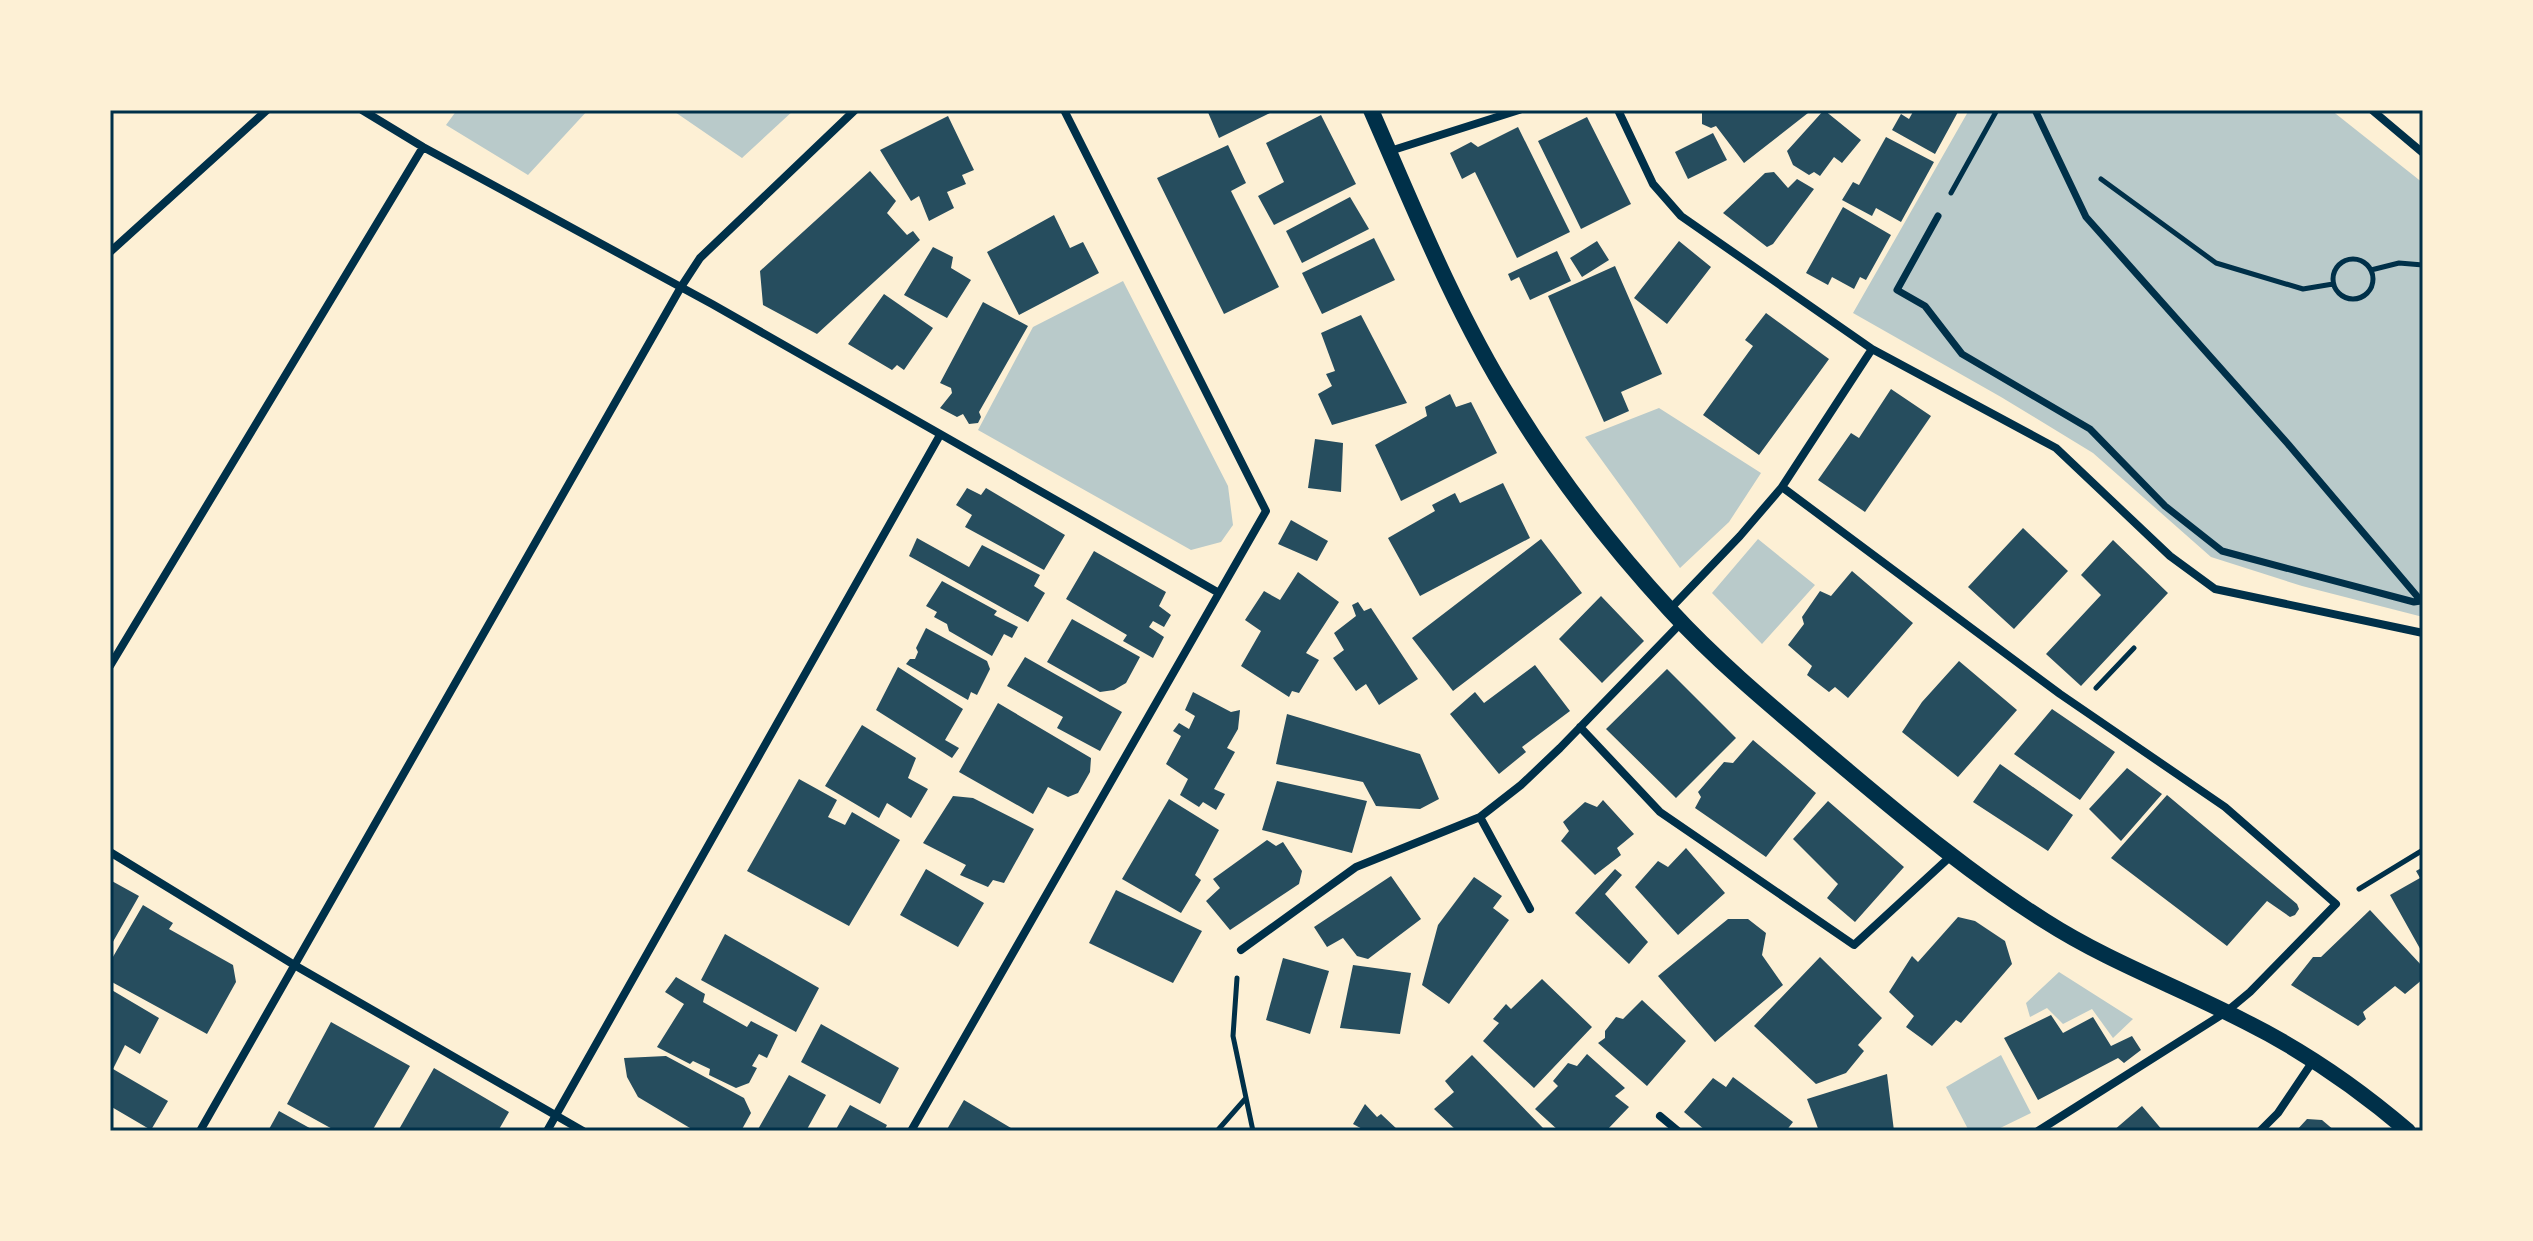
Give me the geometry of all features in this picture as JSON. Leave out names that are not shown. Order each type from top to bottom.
[{"type":"main road","points":[[1371,110],[1454,297],[1510,400],[1574,495],[1681,622],[1790,722],[1994,888],[2048,923],[2120,963],[2226,1012],[2313,1061],[2408,1131]]},
{"type":"street","points":[[110,252],[267,110]]},
{"type":"street","points":[[362,110],[423,147],[681,287],[1219,593]]},
{"type":"street","points":[[200,1131],[681,287],[700,258],[855,110]]},
{"type":"street","points":[[911,1131],[1266,511],[1064,110]]},
{"type":"street","points":[[1390,151],[1519,110]]},
{"type":"street","points":[[1618,110],[1653,184],[1681,216],[1872,349],[2056,448],[2170,556],[2215,589],[2423,633]]},
{"type":"street","points":[[2035,110],[2086,217],[2288,444],[2422,603]]},
{"type":"street","points":[[2372,110],[2423,153]]},
{"type":"street","points":[[110,666],[423,147]]},
{"type":"street","points":[[1938,216],[1897,290],[1925,306],[1962,354],[2090,429],[2165,506],[2222,551],[2422,603]]},
{"type":"street","points":[[1669,609],[1740,536],[1782,487],[1872,349]]},
{"type":"street","points":[[547,1131],[940,435]]},
{"type":"street","points":[[1782,487],[2079,707],[2225,807],[2336,904],[2250,992],[2226,1012],[2038,1131]]},
{"type":"street","points":[[1241,950],[1356,867],[1480,817],[1521,785],[1681,622]]},
{"type":"street","points":[[1580,727],[1660,812],[1854,945],[1952,855]]},
{"type":"street","points":[[1480,817],[1530,909]]},
{"type":"street","points":[[110,852],[296,966],[583,1131]]},
{"type":"street","points":[[2260,1131],[2278,1113],[2313,1061]]},
{"type":"street","points":[[1660,1116],[1678,1131]]},
{"type":"path","points":[[1938,216],[1997,110]]},
{"type":"path","points":[[2119,195],[2216,263],[2303,289],[2333,284]]},
{"type":"path","points":[[2349,258],[2362,260],[2371,270],[2373,283],[2360,298],[2347,298],[2333,284],[2337,265],[2349,258]]},
{"type":"path","points":[[2371,270],[2399,263],[2423,265]]},
{"type":"path","points":[[2079,707],[2134,648]]},
{"type":"path","points":[[2336,904],[2423,850]]},
{"type":"path","points":[[1241,950],[1233,1036],[1253,1131]]},
{"type":"path","points":[[1217,1131],[1247,1097]]},
{"type":"shaded area","points":[[457,110],[588,110],[528,175],[446,125]]},
{"type":"shaded area","points":[[672,110],[794,110],[742,158]]},
{"type":"shaded area","points":[[1969,110],[2331,110],[2423,183],[2423,617],[2302,586],[2211,557],[2093,453],[1853,313]]},
{"type":"shaded area","points":[[1123,281],[1228,486],[1233,525],[1221,542],[1191,550],[978,430],[1033,327]]},
{"type":"shaded area","points":[[1659,408],[1761,473],[1729,522],[1680,568],[1585,437]]},
{"type":"shaded area","points":[[1758,539],[1815,585],[1762,644],[1712,593]]},
{"type":"shaded area","points":[[2059,972],[2133,1019],[2113,1038],[2092,1009],[2063,1024],[2047,1008],[2030,1017],[2026,1003]]},
{"type":"shaded area","points":[[2001,1055],[2031,1113],[1994,1131],[1969,1131],[1946,1087]]},
{"type":"building","points":[[1207,110],[1276,110],[1219,138]]},
{"type":"building","points":[[1702,110],[1806,110],[1808,113],[1744,163],[1716,126],[1711,128],[1702,124]]},
{"type":"building","points":[[1824,110],[1861,140],[1842,163],[1834,157],[1820,176],[1814,172],[1809,175],[1793,165],[1787,151]]},
{"type":"building","points":[[1914,110],[1959,110],[1935,154],[1892,130],[1901,114],[1909,119]]},
{"type":"building","points":[[1321,115],[1356,184],[1274,225],[1258,196],[1284,182],[1266,143]]},
{"type":"building","points":[[948,116],[974,170],[962,175],[966,184],[947,192],[954,208],[929,221],[919,196],[911,201],[880,150]]},
{"type":"building","points":[[1587,117],[1631,204],[1581,229],[1538,141]]},
{"type":"building","points":[[1518,127],[1570,232],[1517,258],[1475,172],[1462,179],[1450,153],[1471,142],[1478,147]]},
{"type":"building","points":[[1713,133],[1727,160],[1688,179],[1675,152]]},
{"type":"building","points":[[1886,137],[1934,162],[1901,222],[1876,208],[1872,216],[1842,200],[1853,182],[1859,185]]},
{"type":"building","points":[[1228,145],[1246,183],[1231,191],[1279,287],[1224,314],[1157,178]]},
{"type":"building","points":[[870,171],[896,201],[887,213],[907,235],[913,231],[920,240],[817,334],[763,305],[760,271]]},
{"type":"building","points":[[1774,172],[1788,188],[1797,179],[1814,189],[1773,244],[1767,247],[1723,213],[1765,173]]},
{"type":"building","points":[[1350,197],[1369,229],[1302,263],[1286,231]]},
{"type":"building","points":[[1843,207],[1891,235],[1866,280],[1860,277],[1854,289],[1832,277],[1828,285],[1806,273]]},
{"type":"building","points":[[1054,215],[1070,248],[1083,242],[1099,273],[1019,315],[987,252]]},
{"type":"building","points":[[1374,238],[1395,280],[1322,314],[1302,273]]},
{"type":"building","points":[[1597,241],[1609,260],[1582,277],[1570,258]]},
{"type":"building","points":[[1679,241],[1711,267],[1667,324],[1634,298]]},
{"type":"building","points":[[933,247],[953,257],[951,268],[971,280],[947,318],[904,295]]},
{"type":"building","points":[[1557,251],[1571,281],[1530,300],[1519,277],[1511,281],[1508,274]]},
{"type":"building","points":[[1615,266],[1662,374],[1621,392],[1629,411],[1604,422],[1548,296]]},
{"type":"building","points":[[884,294],[933,328],[904,370],[897,365],[892,370],[848,344]]},
{"type":"building","points":[[983,302],[1028,326],[979,412],[981,417],[978,423],[969,424],[963,414],[957,417],[940,408],[952,393],[951,388],[940,383]]},
{"type":"building","points":[[1766,313],[1829,359],[1759,455],[1703,415],[1753,346],[1745,340]]},
{"type":"building","points":[[1361,315],[1407,403],[1332,425],[1318,394],[1332,386],[1326,374],[1335,371],[1321,333]]},
{"type":"building","points":[[1891,389],[1931,416],[1865,512],[1818,480],[1851,433],[1859,438]]},
{"type":"building","points":[[1450,394],[1456,407],[1471,402],[1497,453],[1401,501],[1375,445],[1427,416],[1425,407]]},
{"type":"building","points":[[1315,439],[1343,443],[1341,492],[1308,488]]},
{"type":"building","points":[[1503,483],[1530,538],[1420,596],[1388,538],[1435,511],[1432,505],[1455,493],[1460,503]]},
{"type":"building","points":[[967,488],[981,495],[986,488],[1065,535],[1044,570],[965,527],[972,515],[956,505]]},
{"type":"building","points":[[1291,520],[1328,541],[1317,561],[1278,544]]},
{"type":"building","points":[[2023,528],[2068,571],[2014,629],[1968,587]]},
{"type":"building","points":[[917,538],[969,567],[982,545],[1040,575],[1034,586],[1045,593],[1028,622],[909,556]]},
{"type":"building","points":[[1541,539],[1582,593],[1453,691],[1412,638]]},
{"type":"building","points":[[2113,540],[2168,593],[2081,686],[2046,654],[2101,595],[2081,575]]},
{"type":"building","points":[[1094,551],[1166,592],[1159,606],[1171,615],[1164,627],[1153,621],[1149,627],[1164,637],[1153,658],[1123,641],[1127,635],[1066,599]]},
{"type":"building","points":[[1852,571],[1913,623],[1848,698],[1835,687],[1829,692],[1807,675],[1812,666],[1788,645],[1804,624],[1802,617],[1820,591],[1831,596]]},
{"type":"building","points":[[1298,572],[1339,602],[1306,653],[1319,660],[1299,693],[1292,691],[1289,697],[1241,666],[1261,631],[1245,620],[1264,591],[1280,600]]},
{"type":"building","points":[[942,581],[997,611],[994,615],[1018,627],[1012,638],[1004,634],[992,656],[949,631],[947,624],[934,617],[937,612],[926,606]]},
{"type":"building","points":[[1601,596],[1644,641],[1602,683],[1559,639]]},
{"type":"building","points":[[1358,602],[1364,611],[1371,608],[1418,679],[1379,705],[1366,684],[1356,691],[1333,658],[1344,650],[1334,633],[1356,616],[1352,605]]},
{"type":"building","points":[[1072,619],[1140,657],[1126,683],[1114,690],[1100,692],[1047,662]]},
{"type":"building","points":[[926,628],[987,661],[990,669],[977,695],[971,692],[968,700],[906,664],[910,659],[915,659],[916,648]]},
{"type":"building","points":[[1025,657],[1122,712],[1100,751],[1057,728],[1063,717],[1007,686]]},
{"type":"building","points":[[1959,661],[2017,710],[1958,777],[1902,732],[1922,702]]},
{"type":"building","points":[[1535,665],[1570,711],[1522,747],[1526,752],[1499,774],[1450,714],[1475,692],[1484,703]]},
{"type":"building","points":[[898,667],[963,709],[945,740],[959,748],[952,758],[876,710]]},
{"type":"building","points":[[1667,669],[1736,738],[1676,798],[1606,729]]},
{"type":"building","points":[[1193,692],[1231,712],[1240,710],[1238,729],[1227,748],[1235,752],[1214,789],[1225,794],[1216,810],[1203,802],[1199,807],[1180,795],[1188,779],[1166,764],[1181,736],[1173,731],[1179,723],[1189,729],[1195,716],[1185,710]]},
{"type":"building","points":[[998,703],[1091,758],[1090,772],[1078,793],[1068,797],[1048,787],[1033,814],[959,772]]},
{"type":"building","points":[[2052,709],[2115,752],[2080,800],[2014,754]]},
{"type":"building","points":[[1287,714],[1420,754],[1439,799],[1420,809],[1376,806],[1363,782],[1276,764]]},
{"type":"building","points":[[862,725],[916,758],[908,778],[928,789],[911,818],[887,803],[879,818],[825,786]]},
{"type":"building","points":[[1753,740],[1816,793],[1766,857],[1695,808],[1701,797],[1698,792],[1724,762],[1733,763]]},
{"type":"building","points":[[2000,764],[2073,815],[2048,851],[1973,802]]},
{"type":"building","points":[[2127,768],[2162,794],[2121,841],[2089,809]]},
{"type":"building","points":[[799,779],[837,800],[828,817],[845,825],[852,812],[900,840],[849,926],[747,871]]},
{"type":"building","points":[[1277,781],[1367,801],[1352,853],[1262,830]]},
{"type":"building","points":[[2167,795],[2297,904],[2299,909],[2295,915],[2290,917],[2267,901],[2227,946],[2111,858]]},
{"type":"building","points":[[953,796],[973,798],[1034,829],[1004,883],[993,880],[988,887],[960,875],[966,865],[923,843]]},
{"type":"building","points":[[1169,799],[1219,830],[1195,875],[1201,880],[1181,913],[1122,879]]},
{"type":"building","points":[[1603,800],[1634,834],[1617,848],[1621,855],[1595,875],[1561,841],[1569,831],[1563,822],[1585,802],[1597,807]]},
{"type":"building","points":[[1828,801],[1904,867],[1855,922],[1827,898],[1838,884],[1793,839]]},
{"type":"building","points":[[1267,840],[1276,846],[1283,842],[1302,871],[1299,884],[1230,930],[1206,901],[1220,888],[1213,879]]},
{"type":"building","points":[[1686,848],[1725,893],[1678,935],[1635,887],[1658,861],[1668,867]]},
{"type":"building","points":[[2423,867],[2423,954],[2390,895],[2420,878],[2416,871]]},
{"type":"building","points":[[926,869],[984,903],[958,947],[900,915]]},
{"type":"building","points":[[1615,869],[1622,875],[1605,894],[1648,942],[1629,964],[1575,913]]},
{"type":"building","points":[[1391,876],[1421,919],[1368,959],[1357,956],[1343,938],[1327,947],[1314,927]]},
{"type":"building","points":[[1474,877],[1502,896],[1493,908],[1509,920],[1449,1004],[1422,985],[1438,925]]},
{"type":"building","points":[[110,880],[139,896],[110,947]]},
{"type":"building","points":[[1116,890],[1202,931],[1173,983],[1089,943]]},
{"type":"building","points":[[143,905],[173,923],[169,929],[233,965],[236,982],[207,1034],[110,981],[110,962]]},
{"type":"building","points":[[2370,910],[2423,967],[2423,979],[2405,994],[2395,986],[2363,1012],[2366,1019],[2358,1026],[2291,985],[2313,957],[2321,957]]},
{"type":"building","points":[[1958,917],[1975,921],[2005,941],[2012,964],[1961,1023],[1956,1020],[1932,1046],[1906,1027],[1914,1016],[1889,992],[1912,956],[1918,962]]},
{"type":"building","points":[[1728,919],[1748,919],[1766,933],[1762,955],[1783,985],[1715,1042],[1658,976]]},
{"type":"building","points":[[725,934],[819,988],[796,1032],[701,980]]},
{"type":"building","points":[[1820,957],[1882,1018],[1858,1045],[1864,1051],[1846,1073],[1816,1084],[1754,1026]]},
{"type":"building","points":[[1283,958],[1329,971],[1310,1034],[1266,1020]]},
{"type":"building","points":[[1353,965],[1411,973],[1400,1034],[1340,1028]]},
{"type":"building","points":[[676,977],[705,994],[703,1002],[747,1027],[751,1021],[778,1035],[767,1058],[759,1054],[752,1066],[757,1068],[749,1083],[736,1088],[709,1075],[710,1069],[693,1061],[690,1064],[657,1047],[684,1004],[665,992]]},
{"type":"building","points":[[1542,979],[1592,1027],[1534,1088],[1483,1041],[1499,1023],[1493,1019],[1506,1004],[1511,1009]]},
{"type":"building","points":[[110,989],[159,1018],[140,1054],[125,1045],[113,1069],[168,1101],[151,1130],[110,1106]]},
{"type":"building","points":[[1642,1000],[1686,1041],[1647,1086],[1598,1043],[1605,1038],[1605,1031],[1616,1017],[1623,1019]]},
{"type":"building","points":[[2051,1015],[2063,1033],[2093,1017],[2111,1046],[2132,1036],[2141,1050],[2124,1063],[2118,1058],[2038,1100],[2004,1038]]},
{"type":"building","points":[[331,1022],[410,1066],[372,1131],[336,1131],[287,1104]]},
{"type":"building","points":[[821,1024],[899,1068],[880,1104],[801,1062]]},
{"type":"building","points":[[1587,1054],[1625,1088],[1615,1096],[1629,1107],[1606,1131],[1559,1131],[1535,1109],[1558,1086],[1553,1081],[1568,1063],[1577,1066]]},
{"type":"building","points":[[1472,1055],[1543,1128],[1539,1131],[1457,1131],[1434,1109],[1454,1092],[1445,1081]]},
{"type":"building","points":[[666,1056],[744,1098],[751,1113],[741,1131],[695,1131],[638,1097],[627,1077],[624,1058]]},
{"type":"building","points":[[434,1068],[509,1112],[498,1131],[398,1131]]},
{"type":"building","points":[[1887,1074],[1894,1131],[1819,1131],[1807,1099]]},
{"type":"building","points":[[789,1075],[826,1095],[806,1131],[757,1131]]},
{"type":"building","points":[[1733,1077],[1793,1122],[1786,1131],[1706,1131],[1684,1112],[1713,1078],[1726,1087]]},
{"type":"building","points":[[964,1100],[1016,1131],[946,1131]]},
{"type":"building","points":[[1365,1104],[1377,1117],[1381,1114],[1399,1131],[1366,1131],[1353,1124]]},
{"type":"building","points":[[850,1105],[887,1125],[884,1131],[835,1131]]},
{"type":"building","points":[[2142,1106],[2163,1131],[2113,1131]]},
{"type":"building","points":[[279,1111],[315,1131],[268,1131]]},
{"type":"building","points":[[2307,1119],[2322,1120],[2335,1131],[2296,1131]]}]
